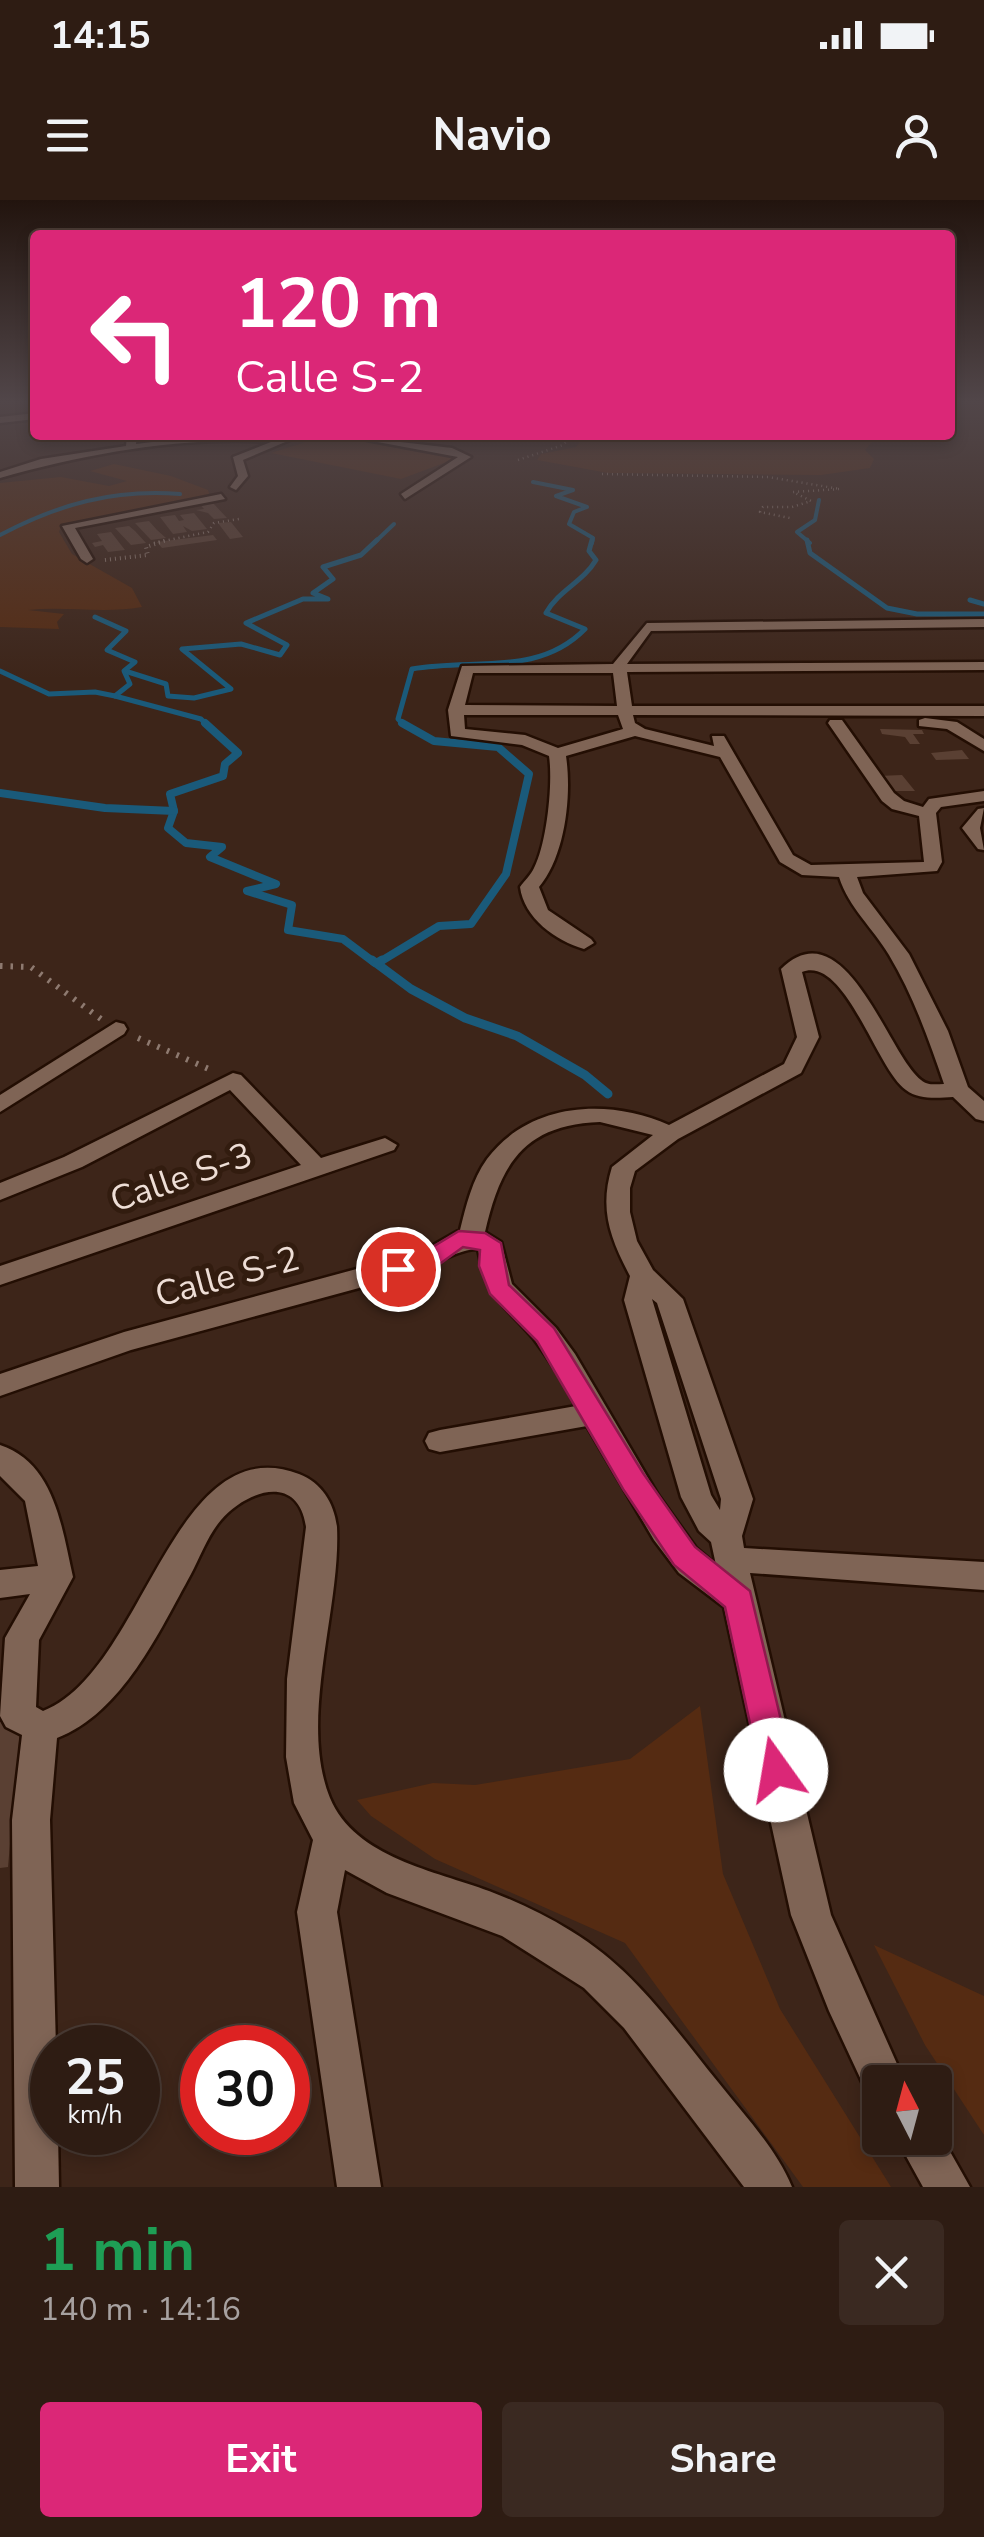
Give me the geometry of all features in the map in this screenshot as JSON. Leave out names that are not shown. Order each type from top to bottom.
[{"type":"street","points":[[87,560],[68,526],[237,494]]},
{"type":"street","points":[[406,496],[410,494]]},
{"type":"street","points":[[966,649],[984,624]]},
{"type":"street","points":[[634,730],[627,726],[623,712],[619,665],[647,627],[966,649]]},
{"type":"street","points":[[966,649],[466,669],[456,710],[458,733],[525,740],[557,753],[634,730],[724,738],[836,723],[943,724],[965,732],[984,746]]},
{"type":"street","points":[[966,649],[984,683]]},
{"type":"street","points":[[456,710],[984,711]]},
{"type":"street","points":[[836,723],[888,797],[898,805],[926,813]]},
{"type":"street","points":[[724,738],[786,858],[809,871],[930,867],[934,862],[926,813],[935,802],[984,796]]},
{"type":"street","points":[[557,753],[558,780],[544,868],[528,887],[529,898],[534,910],[584,943]]},
{"type":"street","points":[[984,812],[971,828],[984,845]]},
{"type":"street","points":[[846,872],[854,894],[899,954],[937,1031],[958,1090],[984,1114]]},
{"type":"street","points":[[876,2065],[842,1997],[811,1915],[729,1549],[696,1496],[638,1300],[644,1276],[624,1241],[617,1212],[618,1188],[624,1168],[670,1134],[794,1068],[808,1037],[791,969],[806,962],[827,966],[840,977],[867,1011],[909,1082],[928,1091],[958,1090]]},
{"type":"street","points":[[0,1105],[116,1028]]},
{"type":"street","points":[[0,1192],[74,1162],[233,1080],[317,1168]]},
{"type":"street","points":[[670,1134],[630,1118],[599,1114],[569,1117],[539,1128],[512,1146],[493,1168],[470,1237],[485,1240],[492,1248],[491,1266],[498,1288],[546,1334],[592,1414],[684,1556],[739,1600]]},
{"type":"street","name":"Calle S-3","points":[[0,1276],[385,1145]]},
{"type":"street","name":"Calle S-2","points":[[0,1385],[124,1342],[398,1269],[432,1258],[447,1246],[470,1237]]},
{"type":"street","points":[[440,1441],[592,1414]]},
{"type":"street","points":[[0,1457],[38,1496],[57,1577],[22,1638],[18,1716],[26,1725],[40,1729],[69,1720],[102,1688],[206,1516],[228,1492],[249,1481],[272,1480],[294,1485],[311,1496],[320,1516],[321,1553],[306,1655],[306,1764],[314,1803],[332,1838],[386,1873],[515,1922],[572,1956],[621,1994],[770,2187]]},
{"type":"street","points":[[729,1549],[756,1559],[984,1576]]},
{"type":"street","points":[[0,1584],[57,1577]]},
{"type":"street","points":[[36,2187],[30,1820],[40,1729]]},
{"type":"street","points":[[332,1838],[317,1912],[358,2187]]},
{"type":"street","points":[[928,2155],[948,2187]]},
{"type":"path","points":[[790,518],[760,512],[763,507],[792,507],[811,501],[796,494]]},
{"type":"path","points":[[87,560],[148,555],[146,547],[153,543],[208,532],[214,523],[240,519]]},
{"type":"shaded area","points":[[0,494],[209,494],[61,526],[59,532],[72,554],[132,588],[142,607],[28,610],[64,614],[57,622],[59,629],[0,627]]},
{"type":"shaded area","points":[[700,1706],[723,1874],[780,2009],[862,2140],[862,2155],[871,2155],[891,2187],[803,2187],[625,1943],[435,1859],[371,1816],[357,1800],[433,1783],[475,1785],[630,1759]]},
{"type":"shaded area","points":[[874,1945],[984,1996],[984,2135],[952,2086],[952,2065],[938,2065]]},
{"type":"building","points":[[213,503],[227,518],[214,519],[196,510],[204,509],[200,504]]},
{"type":"building","points":[[194,513],[207,529],[192,531],[183,526],[187,532],[173,534],[160,517],[175,515],[179,521],[184,520],[180,515]]},
{"type":"building","points":[[149,521],[166,538],[151,540],[135,523]]},
{"type":"building","points":[[231,522],[243,537],[230,539],[218,523]]},
{"type":"building","points":[[129,526],[146,543],[131,545],[115,528]]},
{"type":"building","points":[[111,532],[125,550],[108,552],[103,545],[95,547],[92,543],[102,541],[97,534]]},
{"type":"building","points":[[213,535],[217,540],[162,548],[157,542]]},
{"type":"building","points":[[880,729],[922,730],[924,734],[913,734],[920,744],[910,744],[905,737],[882,734]]},
{"type":"building","points":[[962,750],[969,759],[936,760],[931,753]]},
{"type":"building","points":[[902,775],[915,791],[891,791],[878,776]]},
{"type":"building","points":[[21,1719],[8,1867],[0,1868],[0,1722]]},
{"type":"waterway","points":[[0,535],[65,507],[138,494]]},
{"type":"waterway","points":[[173,494],[180,494]]},
{"type":"waterway","points":[[562,494],[556,496],[587,507],[574,512],[569,524],[593,538],[592,543]]},
{"type":"waterway","points":[[807,541],[797,532],[815,520],[819,500]]},
{"type":"waterway","points":[[374,543],[394,524]]},
{"type":"waterway","points":[[125,671],[166,684],[168,696],[194,698],[231,689],[182,649],[241,644],[280,655],[287,645],[246,623],[303,599],[328,599],[313,593],[333,579],[323,567],[361,555],[377,540]]},
{"type":"waterway","points":[[402,723],[398,719],[412,669],[526,660],[567,644],[585,629],[546,613],[596,560],[589,551],[592,540]]},
{"type":"waterway","points":[[807,541],[810,553],[887,608],[917,614],[984,614]]},
{"type":"waterway","points":[[970,600],[984,604]]},
{"type":"waterway","points":[[95,617],[126,631],[107,650],[135,662],[124,671],[130,684],[115,696]]},
{"type":"waterway","points":[[0,671],[49,694],[95,692],[115,696]]},
{"type":"waterway","points":[[115,696],[205,723]]},
{"type":"waterway","points":[[174,811],[170,794],[223,776],[225,764],[238,753],[205,723]]},
{"type":"waterway","points":[[205,723],[208,726]]},
{"type":"waterway","points":[[378,963],[439,926],[471,924],[506,874],[529,774],[498,747],[434,741],[402,723]]},
{"type":"waterway","points":[[402,723],[405,726]]},
{"type":"waterway","points":[[0,793],[105,808],[174,811]]},
{"type":"waterway","points":[[174,811],[168,828],[186,843],[222,847],[210,857],[276,884],[247,891],[292,905],[288,930],[343,939],[375,963]]},
{"type":"waterway","points":[[372,960],[411,989],[465,1018],[517,1036],[585,1075],[608,1094]]},
{"type":"waterway","points":[[377,963],[382,960]]},
{"type":"route","points":[[398,1269],[432,1258],[459,1239],[485,1240],[492,1248],[491,1266],[498,1288],[546,1334],[633,1481],[684,1556],[739,1600],[776,1770]]}]
